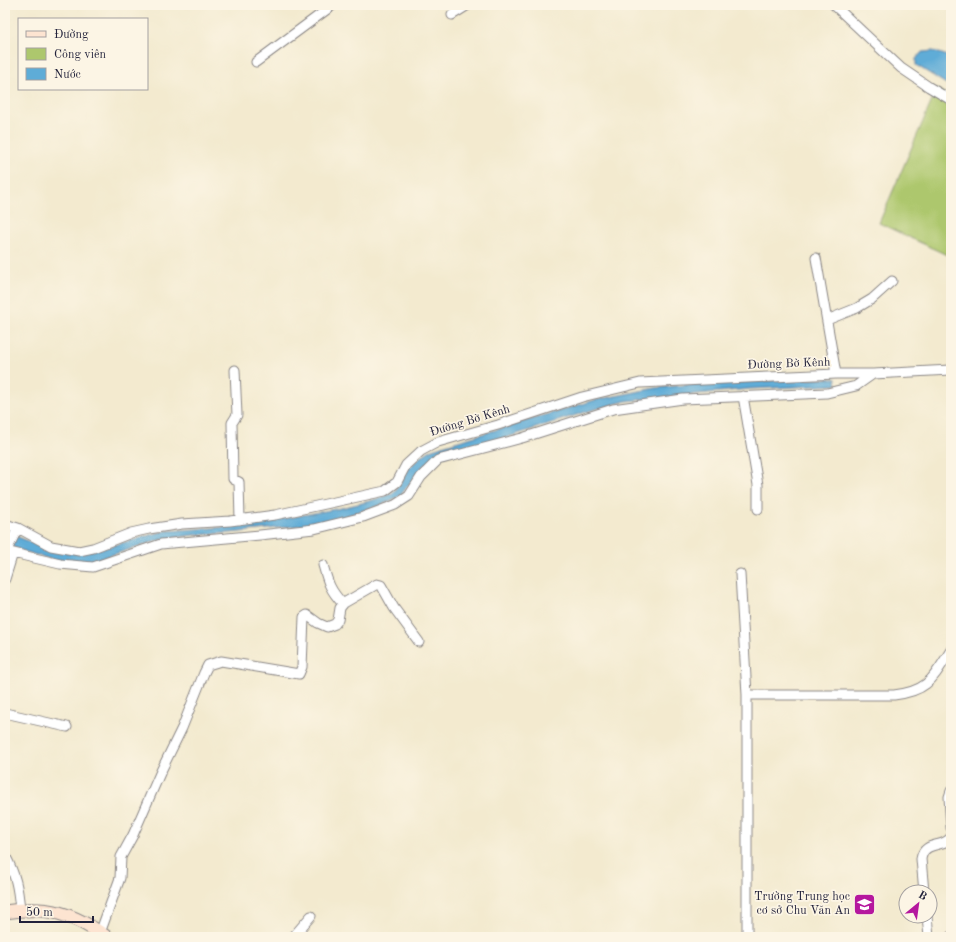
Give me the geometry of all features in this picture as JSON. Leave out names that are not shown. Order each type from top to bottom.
[{"type":"main road","points":[[5,912],[36,909],[66,914],[103,935]]},
{"type":"street","points":[[256,62],[333,5]]},
{"type":"street","points":[[452,15],[468,5]]},
{"type":"street","points":[[834,5],[901,68],[951,100]]},
{"type":"street","points":[[816,258],[836,374]]},
{"type":"street","points":[[827,320],[857,308],[872,298],[892,281]]},
{"type":"street","points":[[235,370],[237,411],[236,417],[232,424],[233,479],[239,482],[240,520]]},
{"type":"street","name":"Đường Bờ Kênh","points":[[5,524],[51,546],[79,551],[92,548],[131,533],[149,529],[182,524],[275,516],[385,491],[397,482],[406,465],[421,451],[438,442],[498,425],[582,397],[640,383],[951,370]]},
{"type":"street","points":[[8,550],[60,564],[93,567],[161,544],[260,535],[314,528],[363,517],[395,505],[409,496],[421,477],[438,460],[522,438],[613,409],[682,399],[828,393],[856,386],[873,374]]},
{"type":"street","points":[[743,396],[758,485],[758,509]]},
{"type":"street","points":[[5,579],[8,550],[17,530]]},
{"type":"street","points":[[323,565],[328,584],[343,604]]},
{"type":"street","points":[[740,574],[747,695],[747,937]]},
{"type":"street","points":[[103,935],[120,878],[121,857],[133,835],[182,728],[208,665],[221,661],[299,674],[302,667],[304,617],[307,615],[318,624],[327,627],[335,624],[338,620],[340,608],[343,604],[377,584],[381,585],[394,608],[419,642]]},
{"type":"street","points":[[747,695],[894,695],[909,693],[920,689],[933,678],[951,650]]},
{"type":"street","points":[[5,713],[67,727]]},
{"type":"street","points":[[951,792],[949,797],[951,828]]},
{"type":"street","points":[[923,884],[921,860],[922,854],[926,849],[943,843],[950,838]]},
{"type":"street","points":[[5,855],[13,870],[18,885],[20,910]]},
{"type":"street","points":[[293,937],[311,916]]},
{"type":"street","points":[[928,924],[929,937]]},
{"type":"green space","points":[[937,89],[951,98],[951,257],[879,223]]},
{"type":"water","points":[[933,51],[951,57],[951,87],[916,65],[916,59],[922,52]]},
{"type":"water","points":[[836,378],[837,385],[749,389],[626,401],[589,411],[436,458],[423,466],[400,496],[381,505],[339,518],[306,525],[230,533],[193,535],[160,540],[86,563],[53,560],[5,544],[5,532],[36,544],[71,553],[104,548],[164,531],[227,527],[265,522],[341,508],[370,501],[393,493],[408,469],[419,458],[432,449],[595,400],[655,388],[695,384]]},
{"type":"place","name":"Trường Trung học cơ sở Chu Văn An","points":[[865,904]]}]
